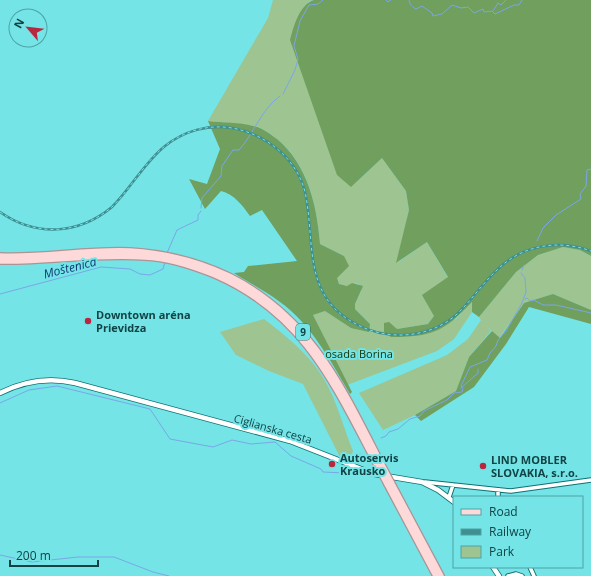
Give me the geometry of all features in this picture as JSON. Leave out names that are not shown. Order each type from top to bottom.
[{"type":"main road","name":"9","points":[[0,252],[18,256],[105,251],[160,256],[204,266],[245,284],[268,300],[292,321],[316,350],[333,374],[436,576]]},
{"type":"main road","points":[[0,256],[18,256]]},
{"type":"main road","name":"9","points":[[0,261],[106,256],[160,256]]},
{"type":"main road","name":"9","points":[[389,483],[441,576]]},
{"type":"street","name":"Ciglianska cesta","points":[[0,393],[18,385],[35,381],[67,381],[290,441],[374,474],[422,482],[498,490],[529,489],[591,480]]},
{"type":"street","points":[[422,482],[453,501]]},
{"type":"street","points":[[448,497],[453,485]]},
{"type":"street","points":[[498,490],[498,496]]},
{"type":"street","points":[[508,576],[516,574],[522,576]]},
{"type":"green space","name":"osada Borina","points":[[273,0],[314,0],[308,2],[351,187],[382,158],[406,191],[409,210],[397,263],[427,242],[448,278],[434,316],[428,324],[397,329],[391,337],[456,319],[472,302],[472,312],[454,339],[437,351],[347,385],[313,315],[325,311],[351,328],[370,324],[355,309],[355,304],[361,291],[359,284],[352,283],[347,286],[339,284],[336,278],[344,256],[320,244],[319,230],[313,201],[303,173],[288,149],[263,129],[248,125],[208,121],[268,18]]},
{"type":"green space","points":[[314,0],[591,0],[591,256],[580,250],[563,247],[538,255],[516,272],[479,317],[472,312],[472,302],[453,320],[436,331],[417,336],[405,337],[391,337],[384,332],[384,323],[389,322],[397,329],[428,324],[434,316],[422,295],[448,277],[427,242],[396,263],[409,210],[406,191],[382,158],[351,187],[337,175],[290,40],[295,23],[304,6]]},
{"type":"green space","points":[[208,121],[242,124],[260,128],[277,139],[288,149],[309,187],[319,230],[320,244],[344,256],[349,266],[337,278],[339,284],[347,286],[352,283],[363,286],[355,304],[355,309],[370,324],[369,332],[351,328],[325,311],[313,315],[352,392],[350,394],[320,345],[301,321],[275,298],[234,273],[244,272],[248,266],[297,261],[262,210],[250,216],[241,204],[230,195],[221,191],[205,209],[189,179],[207,184],[220,149]]},
{"type":"green space","points":[[563,247],[580,250],[591,256],[591,310],[553,294],[524,303],[499,338],[486,325],[491,331],[469,357],[456,391],[415,415],[383,430],[359,393],[447,355],[468,339],[481,320],[479,317],[516,272],[538,255]]},
{"type":"green space","points":[[553,294],[591,310],[591,324],[529,307],[506,344],[474,387],[421,421],[415,415],[456,391],[469,357],[492,331],[500,338],[524,303]]},
{"type":"green space","points":[[264,319],[289,339],[312,362],[324,379],[336,405],[353,451],[350,460],[342,461],[303,384],[269,371],[236,355],[220,332]]},
{"type":"waterway","name":"Moštenica","points":[[283,94],[295,70],[298,59],[294,46],[300,21],[309,5],[318,4],[323,0]]},
{"type":"waterway","points":[[386,0],[388,2],[391,0]]},
{"type":"waterway","points":[[409,0],[413,7],[416,9],[422,6],[432,13],[433,16],[442,14],[452,5],[461,8],[468,7],[474,13],[483,9],[484,12],[492,11],[495,14],[514,5],[519,5],[522,0]]},
{"type":"waterway","points":[[493,11],[498,3],[501,5],[506,0]]},
{"type":"waterway","name":"Moštenica","points":[[201,208],[202,198],[221,176],[222,166],[233,150],[239,150],[268,107],[280,96]]},
{"type":"waterway","points":[[537,241],[543,228],[556,215],[581,199],[580,194],[586,186],[587,170],[591,169]]},
{"type":"waterway","name":"Moštenica","points":[[167,253],[177,230],[198,220],[198,215],[201,211]]},
{"type":"waterway","name":"Moštenica","points":[[0,294],[101,267],[130,269],[140,274],[150,275],[163,269],[165,262]]},
{"type":"waterway","points":[[522,270],[524,265]]},
{"type":"waterway","points":[[381,438],[386,436],[389,432],[398,429],[410,419],[420,416],[424,411],[447,400],[454,393],[462,392],[463,389],[461,386],[470,367],[487,360],[522,303],[526,292],[525,278],[521,273]]},
{"type":"waterway","points":[[525,299],[527,298],[530,301],[534,300],[543,305],[556,305],[591,313]]},
{"type":"waterway","points":[[461,388],[478,373],[478,369]]},
{"type":"waterway","points":[[0,403],[29,390],[57,386],[150,409],[170,439],[213,447],[232,440],[251,444],[275,442],[291,456],[321,469],[323,472],[344,473],[348,467]]},
{"type":"waterway","points":[[350,463],[352,459],[360,454]]},
{"type":"waterway","points":[[0,555],[32,562],[78,557],[114,557],[153,572],[169,576]]},
{"type":"railway","points":[[0,212],[28,226],[42,229],[57,229],[85,223],[112,207],[157,153],[172,141],[180,136],[197,130],[223,127],[245,131],[269,143],[280,151],[297,172],[303,184],[306,197],[312,252],[320,286],[328,300],[340,314],[358,325],[370,330],[396,335],[408,335],[434,329],[456,315],[497,270],[518,255],[529,250],[553,245],[566,245],[591,251]]},
{"type":"place","name":"Downtown aréna Prievidza","points":[[88,321]]},
{"type":"place","name":"Autoservis Krausko","points":[[332,464]]},
{"type":"place","name":"LIND MOBLER SLOVAKIA, s.r.o.","points":[[483,466]]}]
